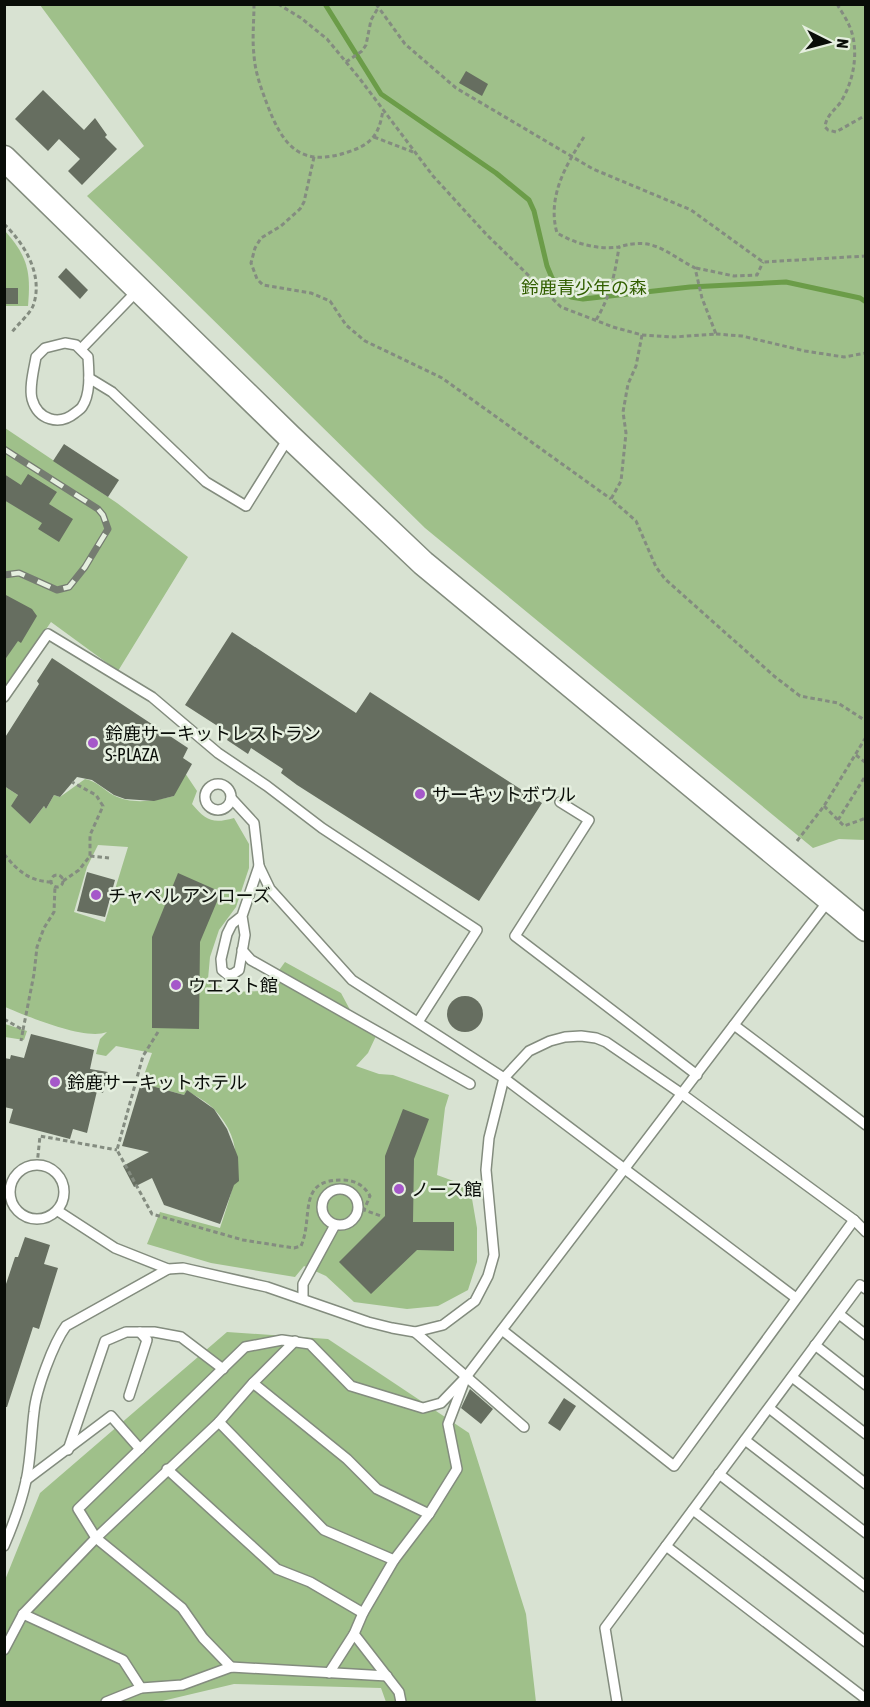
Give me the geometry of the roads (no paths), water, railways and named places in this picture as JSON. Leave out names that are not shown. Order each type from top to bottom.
[{"type":"street","points":[[4,158],[289,436],[423,563],[866,929]]},
{"type":"lane","points":[[81,349],[138,290]]},
{"type":"lane","points":[[65,343],[76,345],[81,349],[88,357],[89,378],[82,407],[66,420],[49,420],[38,411],[32,397],[36,357],[45,348],[65,343]]},
{"type":"lane","points":[[89,378],[112,392],[206,482],[246,507],[289,436]]},
{"type":"lane","points":[[4,697],[48,634],[152,697],[218,753],[267,786],[322,828],[477,930],[418,1022]]},
{"type":"lane","points":[[231,798],[254,823],[259,866],[270,888],[352,980],[504,1078],[796,1298]]},
{"type":"lane","points":[[560,802],[589,820],[515,936],[697,1075]]},
{"type":"lane","points":[[242,916],[232,924],[227,934],[221,959],[222,970],[228,975],[239,970],[245,935],[242,916],[259,866]]},
{"type":"lane","points":[[231,1668],[203,1638],[182,1608],[96,1538],[78,1509],[245,1347],[282,1340],[310,1344],[351,1386],[423,1408],[441,1403],[466,1377],[830,900]]},
{"type":"lane","points":[[242,950],[251,960],[470,1084]]},
{"type":"lane","points":[[734,1025],[866,1125]]},
{"type":"lane","points":[[4,1546],[20,1508],[32,1447],[34,1410],[58,1337],[66,1326],[168,1269],[183,1268],[267,1287],[368,1322],[415,1332],[443,1325],[475,1301],[488,1276],[494,1255],[486,1170],[489,1138],[504,1078],[530,1051],[540,1046],[565,1037],[588,1037],[606,1042],[682,1094],[866,1232]]},
{"type":"lane","points":[[37,1165],[54,1170],[64,1184],[63,1203],[58,1211],[41,1220],[23,1216],[12,1202],[10,1194],[12,1183],[21,1170],[37,1165]]},
{"type":"lane","points":[[4,1175],[12,1183]]},
{"type":"lane","points":[[334,1189],[346,1189],[351,1192],[358,1203],[357,1215],[347,1224],[335,1225],[329,1222],[322,1213],[322,1201],[334,1189]]},
{"type":"lane","points":[[58,1211],[115,1248],[168,1269]]},
{"type":"lane","points":[[502,1330],[674,1466],[854,1221]]},
{"type":"lane","points":[[303,1298],[303,1284],[335,1225]]},
{"type":"lane","points":[[617,1702],[605,1628],[860,1285],[866,1289]]},
{"type":"lane","points":[[838,1314],[866,1335]]},
{"type":"lane","points":[[69,1450],[105,1341],[126,1332],[154,1332],[181,1337],[223,1369]]},
{"type":"lane","points":[[129,1396],[147,1340],[140,1332]]},
{"type":"lane","points":[[415,1332],[524,1426]]},
{"type":"lane","points":[[4,1650],[24,1614],[96,1538],[219,1422],[253,1383],[295,1341]]},
{"type":"lane","points":[[815,1346],[866,1385]]},
{"type":"lane","points":[[329,1673],[354,1634],[363,1613],[394,1560],[429,1514],[457,1469],[448,1424],[466,1377]]},
{"type":"lane","points":[[792,1377],[866,1434]]},
{"type":"lane","points":[[253,1383],[347,1459],[377,1489],[429,1514]]},
{"type":"lane","points":[[769,1408],[866,1484]]},
{"type":"lane","points":[[26,1480],[69,1450],[111,1416],[140,1449]]},
{"type":"lane","points":[[219,1422],[324,1530],[394,1560]]},
{"type":"lane","points":[[745,1440],[866,1533]]},
{"type":"lane","points":[[167,1470],[277,1569],[309,1582],[363,1613]]},
{"type":"lane","points":[[719,1474],[866,1587]]},
{"type":"lane","points":[[693,1510],[866,1642]]},
{"type":"lane","points":[[666,1546],[866,1699]]},
{"type":"lane","points":[[24,1614],[123,1660],[141,1688]]},
{"type":"lane","points":[[354,1634],[399,1692],[401,1702]]},
{"type":"lane","points":[[106,1702],[141,1688],[182,1685],[231,1668],[387,1676]]},
{"type":"waterway","points":[[325,4],[381,94],[496,173],[529,200],[552,278],[560,290],[571,297],[583,299],[690,287],[786,282],[860,298],[866,302]]},
{"type":"railway","points":[[4,449],[98,509],[108,529],[85,567],[69,587],[57,590],[19,573],[4,575]]},
{"type":"place","name":"鈴鹿サーキットレストラン S-PLAZA","points":[[93,743]]},
{"type":"place","name":"サーキットボウル","points":[[420,794]]},
{"type":"place","name":"チャペル アンローズ","points":[[96,895]]},
{"type":"place","name":"ウエスト館","points":[[176,985]]},
{"type":"place","name":"鈴鹿サーキットホテル","points":[[55,1082]]},
{"type":"place","name":"ノース館","points":[[399,1189]]},
{"type":"park label","name":"鈴鹿青少年の森","points":[[584,287]]}]
